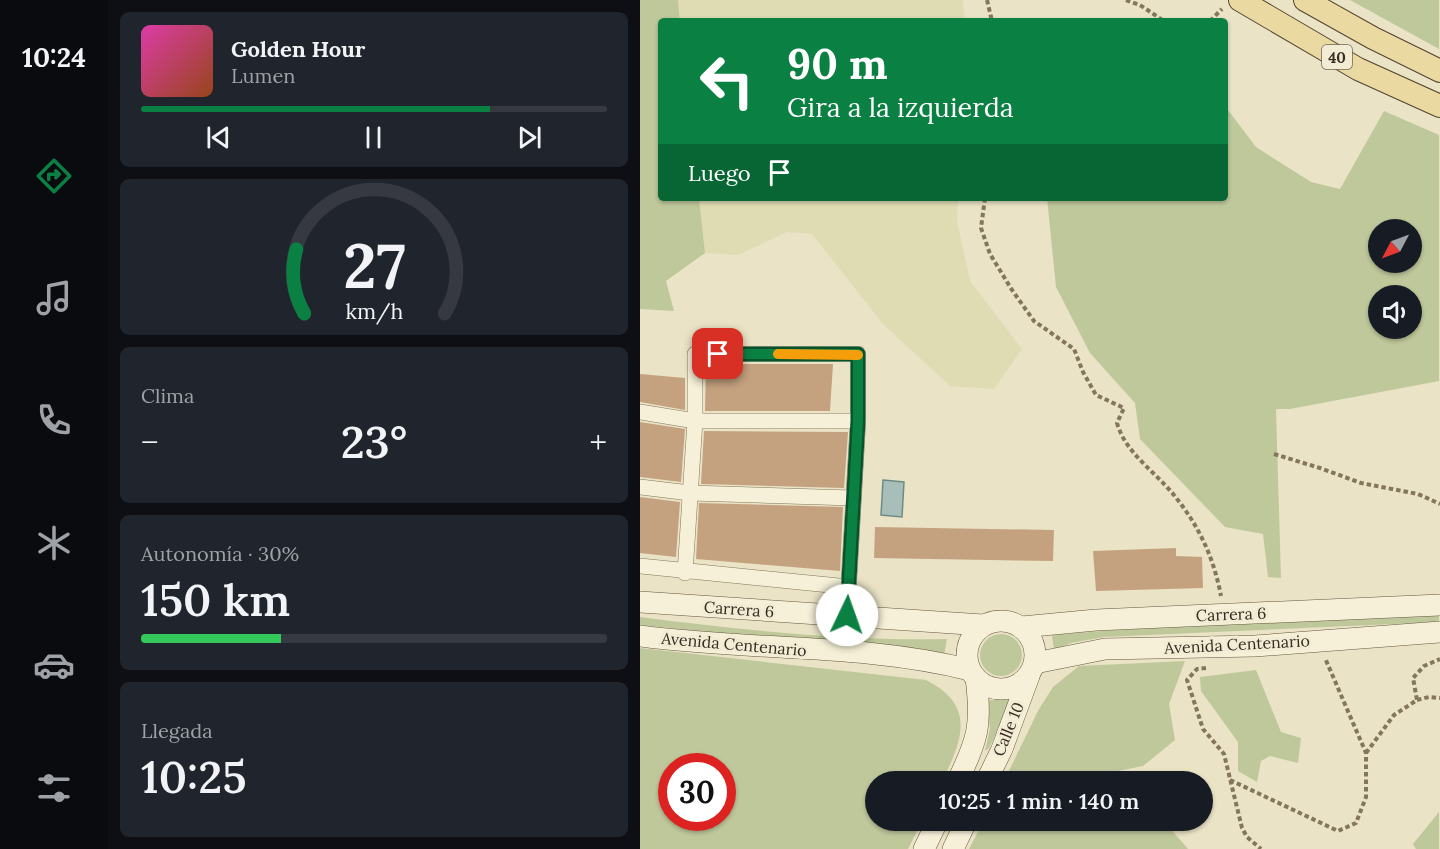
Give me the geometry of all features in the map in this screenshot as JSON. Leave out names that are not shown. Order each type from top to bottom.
[{"type":"main road","name":"40","points":[[1240,0],[1358,69],[1440,106]]},
{"type":"main road","points":[[1305,0],[1373,38],[1440,71]]},
{"type":"main road","name":"Carrera 6","points":[[640,602],[983,625]]},
{"type":"main road","name":"Carrera 6","points":[[1022,627],[1096,620],[1440,605]]},
{"type":"main road","points":[[1003,620],[1022,627],[1034,643],[1032,669],[1013,687],[1003,689],[993,688],[973,674],[967,660],[970,640],[983,625],[1003,620]]},
{"type":"main road","name":"Avenida Centenario","points":[[1032,669],[1105,649],[1255,646],[1440,632]]},
{"type":"main road","name":"Avenida Centenario","points":[[640,636],[748,646],[904,656],[973,674]]},
{"type":"main road","name":"Calle 10","points":[[991,771],[1032,669]]},
{"type":"main road","name":"Calle 10","points":[[962,771],[978,733],[980,714],[973,674]]},
{"type":"main road","points":[[924,849],[933,831]]},
{"type":"main road","points":[[953,849],[962,831]]},
{"type":"street","points":[[685,573],[695,421],[695,354],[858,354],[858,421],[847,615]]},
{"type":"street","points":[[640,412],[695,421],[858,421]]},
{"type":"street","points":[[640,487],[690,493],[853,498]]},
{"type":"street","points":[[640,566],[685,573],[849,587]]},
{"type":"path","points":[[987,0],[991,18]]},
{"type":"path","points":[[1126,0],[1140,5],[1160,18]]},
{"type":"path","points":[[985,201],[981,228],[990,254],[1034,321],[1074,349],[1082,372],[1096,395],[1124,408],[1117,423],[1122,440],[1177,498],[1205,540],[1217,572],[1222,614]]},
{"type":"path","points":[[1274,454],[1361,483],[1418,494],[1440,504]]},
{"type":"path","points":[[1230,780],[1338,831],[1356,823],[1366,796],[1366,753],[1323,656],[1327,639]]},
{"type":"path","points":[[1417,700],[1413,678],[1424,666],[1440,659]]},
{"type":"path","points":[[1213,668],[1197,669],[1187,680],[1203,729],[1224,754],[1242,828],[1247,837],[1261,849]]},
{"type":"path","points":[[1366,753],[1394,715],[1417,700],[1440,698]]},
{"type":"shaded area","points":[[678,0],[963,0],[965,18],[680,18]]},
{"type":"shaded area","points":[[699,201],[958,201],[957,221],[970,281],[1022,349],[994,389],[950,386],[883,324],[812,234],[787,232],[738,255],[705,253]]},
{"type":"green space","points":[[640,0],[678,0],[680,18],[658,18],[658,201],[699,201],[705,253],[666,281],[674,311],[640,309]]},
{"type":"green space","points":[[1350,0],[1439,0],[1439,49]]},
{"type":"green space","points":[[1228,110],[1256,147],[1311,182],[1340,189],[1384,111],[1439,135],[1439,381],[1290,409],[1276,409],[1281,578],[1268,577],[1263,534],[1225,527],[1140,439],[1135,403],[1090,353],[1056,287],[1047,201],[1228,201]]},
{"type":"green space","points":[[1439,615],[1439,622],[1104,637],[1071,643],[1054,650],[1052,635],[1113,630]]},
{"type":"green space","points":[[640,617],[793,634],[947,639],[944,656],[640,625]]},
{"type":"green space","points":[[1001,634],[1016,640],[1022,655],[1016,670],[1001,676],[986,670],[980,655],[986,640]]},
{"type":"green space","points":[[640,648],[926,680],[942,690],[953,701],[959,712],[961,724],[959,738],[947,771],[865,771],[865,831],[917,831],[908,849],[640,849]]},
{"type":"green space","points":[[1185,661],[1169,704],[1175,740],[1143,766],[1118,771],[1009,771],[1039,709],[1053,687],[1079,666]]},
{"type":"green space","points":[[1256,670],[1281,732],[1301,738],[1298,763],[1270,756],[1261,761],[1257,782],[1238,771],[1238,742],[1201,691],[1200,677]]},
{"type":"green space","points":[[986,700],[1013,700],[989,748],[985,751],[990,728]]},
{"type":"green space","points":[[1439,812],[1439,849],[1416,849],[1413,844]]},
{"type":"green space","points":[[978,831],[1173,831],[1188,849],[969,849]]},
{"type":"water","points":[[883,480],[904,482],[902,517],[881,515]]},
{"type":"building","points":[[706,364],[833,364],[830,411],[705,411]]},
{"type":"building","points":[[640,374],[685,378],[685,410],[640,402]]},
{"type":"building","points":[[640,422],[685,429],[681,482],[640,477]]},
{"type":"building","points":[[704,431],[848,432],[844,488],[701,484]]},
{"type":"building","points":[[640,497],[680,502],[676,557],[640,553]]},
{"type":"building","points":[[699,503],[843,507],[840,571],[696,559]]},
{"type":"building","points":[[875,527],[1054,530],[1053,561],[874,558]]},
{"type":"building","points":[[1176,548],[1176,556],[1202,557],[1203,588],[1096,591],[1093,551]]},
{"type":"slow traffic","points":[[778,354],[858,355]]},
{"type":"route","points":[[718,354],[858,354],[858,421],[847,615]]}]
